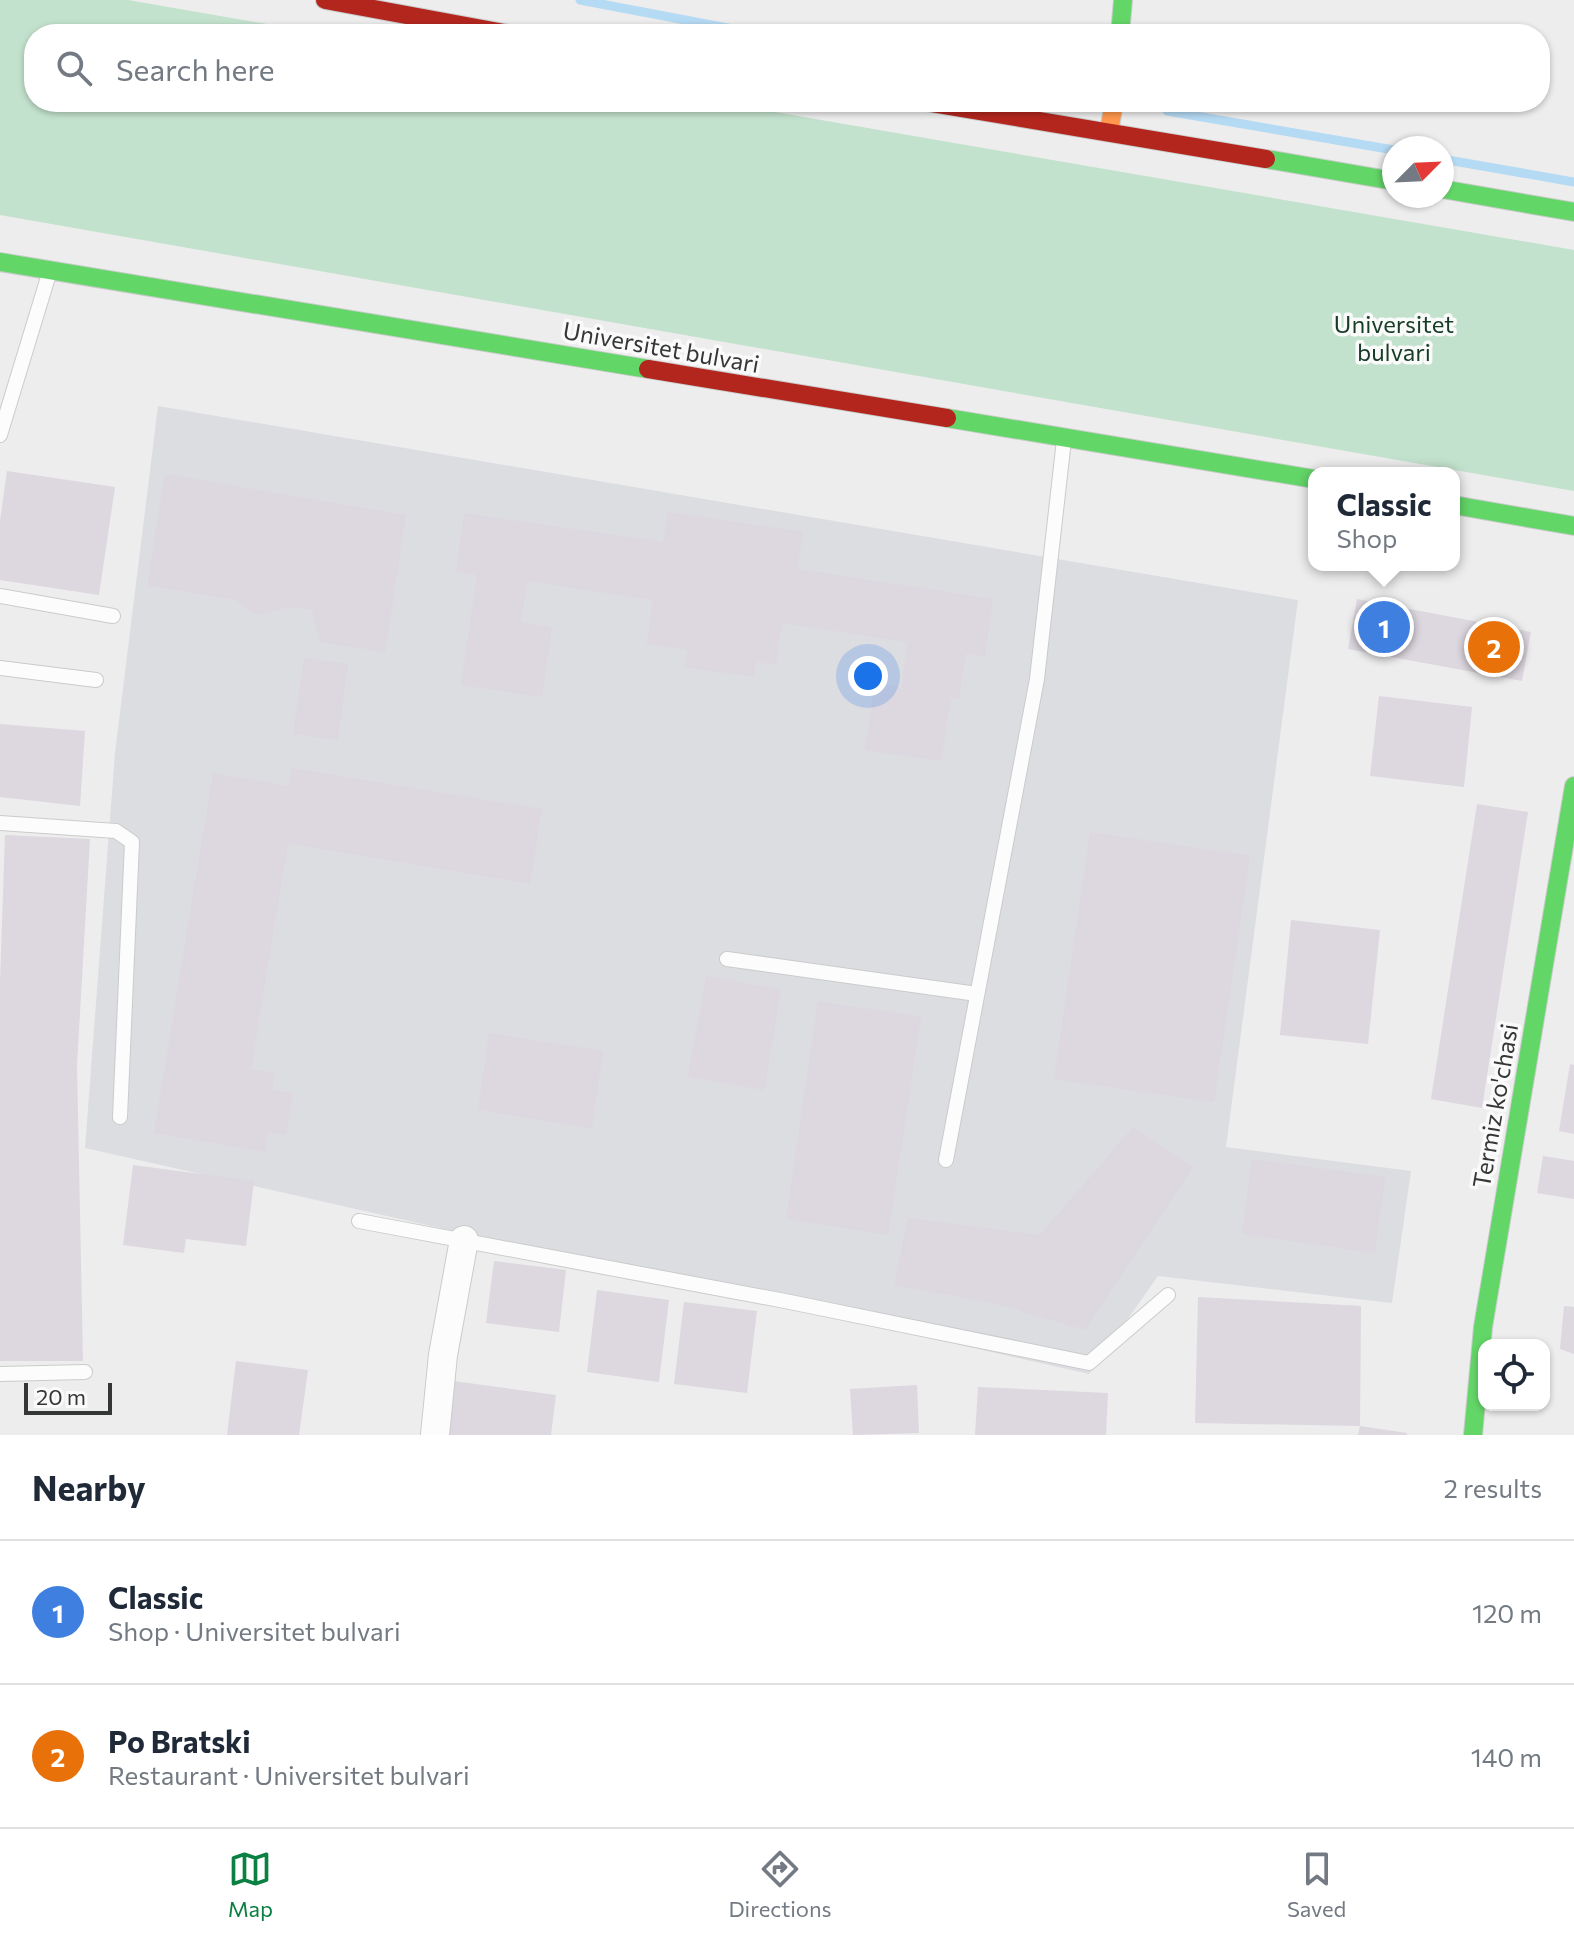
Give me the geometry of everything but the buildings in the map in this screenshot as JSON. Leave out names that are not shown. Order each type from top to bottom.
[{"type":"main road","points":[[325,0],[455,24]]},
{"type":"main road","points":[[1121,24],[1123,0]]},
{"type":"main road","points":[[987,112],[1382,179]]},
{"type":"main road","points":[[1109,132],[1112,112]]},
{"type":"main road","points":[[1454,191],[1574,212]]},
{"type":"main road","name":"Universitet bulvari","points":[[0,262],[1308,478]]},
{"type":"main road","points":[[1460,506],[1574,526]]},
{"type":"main road","name":"Termiz ko'chasi","points":[[1473,1435],[1483,1327],[1574,786]]},
{"type":"street","points":[[435,1435],[443,1355],[464,1240]]},
{"type":"lane","points":[[0,435],[51,270]]},
{"type":"lane","points":[[946,1160],[1037,679],[1064,440]]},
{"type":"lane","points":[[0,596],[113,616]]},
{"type":"lane","points":[[0,668],[96,680]]},
{"type":"lane","points":[[0,823],[116,831],[132,842],[134,857],[120,1117]]},
{"type":"lane","points":[[727,959],[977,994]]},
{"type":"lane","points":[[359,1221],[1089,1363],[1168,1295]]},
{"type":"lane","points":[[0,1374],[85,1372]]},
{"type":"shaded area","points":[[158,406],[1298,600],[1226,1147],[1411,1171],[1392,1303],[1158,1276],[1089,1374],[85,1148],[115,753]]},
{"type":"green space","name":"Universitet bulvari","points":[[0,0],[128,0],[266,24],[24,24],[24,112],[775,112],[1574,250],[1574,491],[1460,471],[1460,467],[1437,467],[0,215]]},
{"type":"waterway","points":[[580,0],[706,24]]},
{"type":"waterway","points":[[1173,112],[1382,148]]},
{"type":"waterway","points":[[1454,161],[1574,182]]},
{"type":"traffic: fast","points":[[1121,24],[1123,0]]},
{"type":"traffic: fast","points":[[1266,159],[1382,179]]},
{"type":"traffic: fast","points":[[1454,191],[1574,212]]},
{"type":"traffic: fast","points":[[0,262],[648,369]]},
{"type":"traffic: fast","points":[[947,418],[1308,478]]},
{"type":"traffic: fast","points":[[1460,506],[1574,526]]},
{"type":"traffic: fast","points":[[1473,1435],[1483,1327],[1574,786]]},
{"type":"traffic: slow","points":[[1109,132],[1112,112]]},
{"type":"traffic: jam","points":[[325,0],[455,24]]},
{"type":"traffic: jam","points":[[986,112],[1266,159]]},
{"type":"traffic: jam","points":[[648,369],[947,418]]},
{"type":"place","name":"Classic","points":[[1384,627]]},
{"type":"place","name":"Po Bratski","points":[[1494,647]]}]
